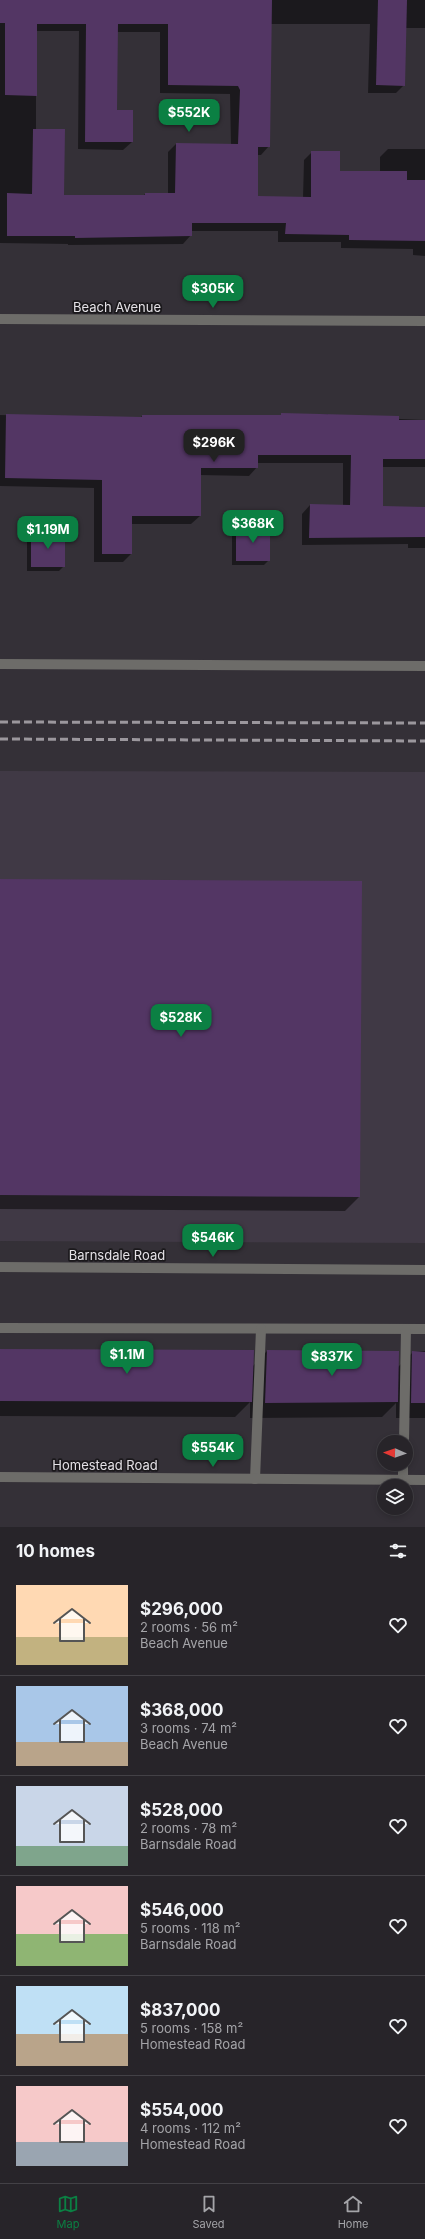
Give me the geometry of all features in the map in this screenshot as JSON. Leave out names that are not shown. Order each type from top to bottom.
[{"type":"street","name":"Beach Avenue","points":[[0,319],[425,321]]},
{"type":"street","points":[[0,664],[425,666]]},
{"type":"street","name":"Barnsdale Road","points":[[0,1267],[425,1270]]},
{"type":"street","points":[[0,1328],[425,1329]]},
{"type":"street","points":[[256,1479],[261,1329]]},
{"type":"street","points":[[404,1435],[406,1329]]},
{"type":"street","name":"Homestead Road","points":[[0,1477],[377,1480]]},
{"type":"street","name":"Homestead Road","points":[[413,1480],[425,1480]]},
{"type":"shaded area","points":[[0,771],[425,772],[425,1243],[0,1241]]},
{"type":"building","points":[[0,0],[272,0],[270,147],[258,147],[258,196],[311,197],[311,151],[340,151],[340,171],[407,171],[407,180],[425,180],[425,241],[349,240],[349,235],[285,234],[286,223],[192,223],[192,236],[75,238],[75,236],[7,236],[7,193],[32,194],[33,129],[65,129],[64,195],[145,195],[145,193],[175,193],[176,143],[238,144],[240,90],[238,86],[168,85],[168,24],[118,24],[117,110],[133,110],[133,142],[85,142],[86,24],[37,24],[37,96],[5,95],[5,23],[0,23]]},
{"type":"building","points":[[378,0],[407,0],[405,86],[376,85]]},
{"type":"building","points":[[281,413],[399,416],[399,420],[425,420],[425,459],[383,459],[383,506],[425,507],[425,537],[309,538],[310,504],[350,505],[351,455],[258,455],[258,468],[201,468],[201,516],[132,516],[132,554],[102,554],[102,480],[5,478],[6,414],[142,417],[142,415],[281,415]]},
{"type":"building","points":[[236,528],[270,528],[270,561],[236,561]]},
{"type":"building","points":[[31,533],[65,533],[65,567],[31,567]]},
{"type":"building","points":[[0,879],[362,881],[360,1197],[0,1195]]},
{"type":"building","points":[[0,1349],[254,1350],[252,1402],[0,1401]]},
{"type":"building","points":[[267,1350],[399,1351],[398,1402],[265,1403]]},
{"type":"building","points":[[412,1351],[425,1352],[425,1403],[411,1403]]},
{"type":"railway","points":[[0,722],[425,723]]},
{"type":"railway","points":[[0,739],[425,741]]}]
